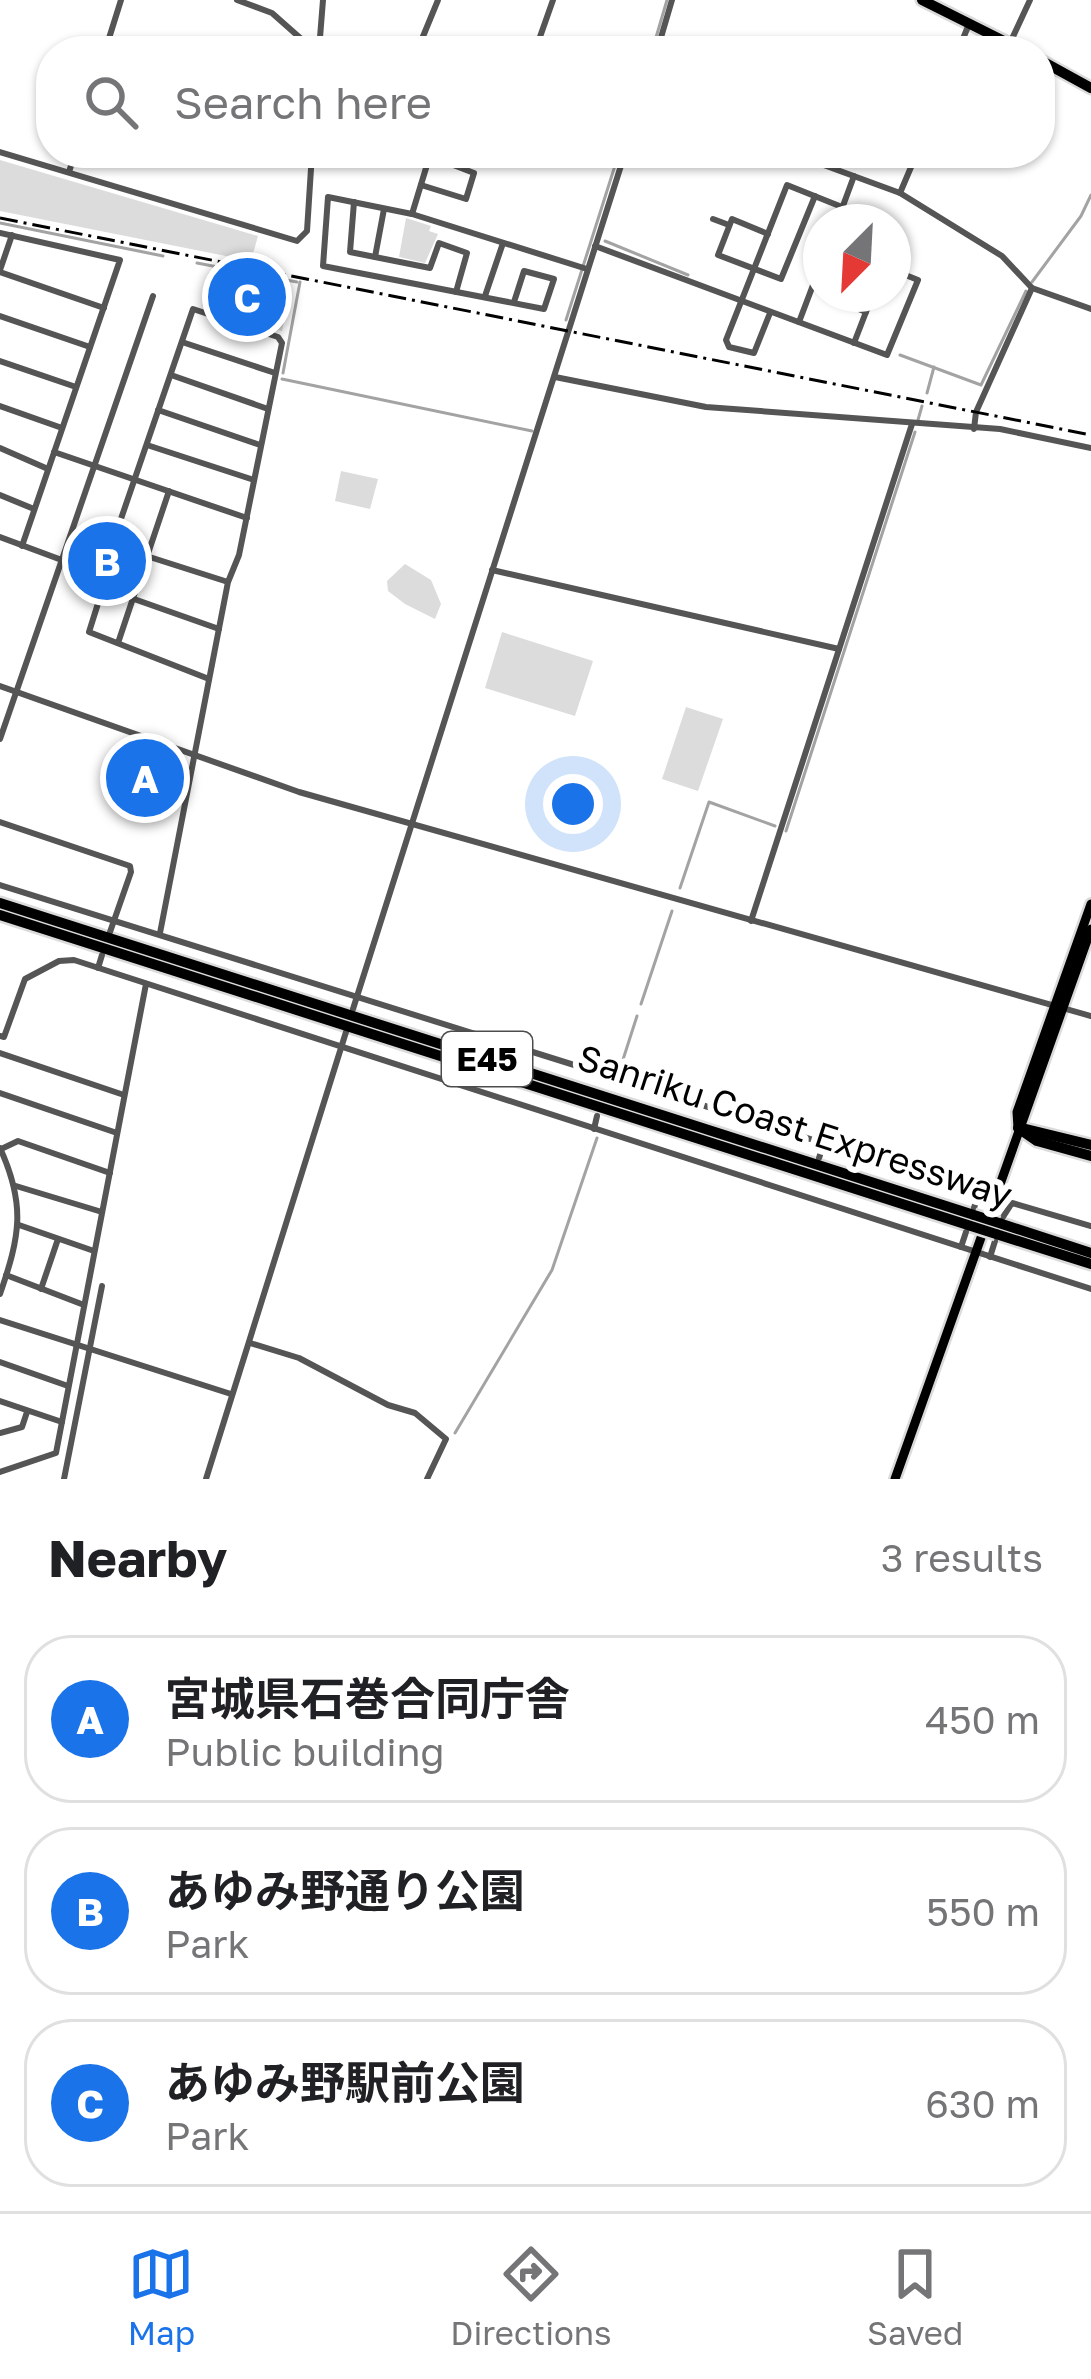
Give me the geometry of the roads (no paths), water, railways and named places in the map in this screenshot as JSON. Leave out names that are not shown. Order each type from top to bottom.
[{"type":"highway","points":[[922,0],[994,36]]},
{"type":"highway","points":[[1055,68],[1091,88]]},
{"type":"highway","name":"Sanriku Coast Expressway","points":[[0,903],[971,1220],[1091,1264]]},
{"type":"highway","name":"Sanriku Coast Expressway","points":[[0,915],[971,1220]]},
{"type":"highway","points":[[1018,1128],[1091,1145]]},
{"type":"highway","points":[[1018,1128],[1037,1141],[1091,1156]]},
{"type":"highway","name":"Sanriku Coast Expressway","points":[[998,1229],[1091,1251]]},
{"type":"main road","points":[[1060,1006],[1091,904]]},
{"type":"main road","points":[[895,1479],[1018,1128],[1017,1112],[1091,929]]},
{"type":"street","points":[[110,36],[121,0]]},
{"type":"street","points":[[237,0],[272,13],[296,36]]},
{"type":"street","points":[[320,36],[323,0]]},
{"type":"street","points":[[423,36],[438,0]]},
{"type":"street","points":[[541,36],[554,0]]},
{"type":"street","points":[[661,36],[672,0]]},
{"type":"street","points":[[1014,36],[1030,0]]},
{"type":"street","points":[[964,36],[969,24]]},
{"type":"street","points":[[0,152],[36,163]]},
{"type":"street","points":[[53,168],[297,241],[307,231],[311,168]]},
{"type":"street","points":[[69,173],[70,168]]},
{"type":"street","points":[[412,214],[426,168]]},
{"type":"street","points":[[421,185],[466,199],[474,173],[462,168]]},
{"type":"street","points":[[353,1009],[620,168]]},
{"type":"street","points":[[832,168],[900,193],[1002,256],[1032,288],[1091,309]]},
{"type":"street","points":[[900,193],[910,168]]},
{"type":"street","points":[[844,204],[854,176]]},
{"type":"street","points":[[771,312],[754,352],[728,347],[726,340],[787,184],[835,204]]},
{"type":"street","points":[[514,302],[524,271],[554,279],[544,309],[322,266],[328,196],[412,214],[587,269]]},
{"type":"street","points":[[768,234],[731,219],[718,255],[782,279],[814,196]]},
{"type":"street","points":[[354,202],[350,252],[430,268],[439,244],[467,253],[456,292]]},
{"type":"street","points":[[375,257],[384,208]]},
{"type":"street","points":[[713,219],[729,226]]},
{"type":"street","points":[[0,233],[120,260],[22,546]]},
{"type":"street","points":[[12,236],[0,271],[104,308]]},
{"type":"street","points":[[485,297],[503,243]]},
{"type":"street","points":[[595,246],[887,355],[905,312]]},
{"type":"street","points":[[974,429],[976,412],[1032,288]]},
{"type":"street","points":[[0,739],[3,719],[153,296]]},
{"type":"street","points":[[160,933],[228,582],[239,555],[282,344],[278,337],[193,309],[112,544],[228,582]]},
{"type":"street","points":[[799,322],[803,312]]},
{"type":"street","points":[[854,343],[866,312]]},
{"type":"street","points":[[0,316],[90,347]]},
{"type":"street","points":[[182,342],[275,373]]},
{"type":"street","points":[[0,361],[76,387]]},
{"type":"street","points":[[171,375],[268,409]]},
{"type":"street","points":[[554,377],[706,407],[1025,433],[1091,448]]},
{"type":"street","points":[[0,406],[62,428]]},
{"type":"street","points":[[158,410],[260,445]]},
{"type":"street","points":[[751,921],[912,424]]},
{"type":"street","points":[[146,445],[254,480]]},
{"type":"street","points":[[0,448],[47,469]]},
{"type":"street","points":[[54,452],[247,518]]},
{"type":"street","points":[[118,643],[170,491]]},
{"type":"street","points":[[0,495],[34,508]]},
{"type":"street","points":[[0,538],[137,589]]},
{"type":"street","points":[[490,570],[839,649]]},
{"type":"street","points":[[106,578],[88,629],[209,679]]},
{"type":"street","points":[[134,599],[219,629]]},
{"type":"street","points":[[0,686],[299,792],[1091,1016]]},
{"type":"street","points":[[0,822],[130,866],[110,932]]},
{"type":"street","points":[[0,885],[973,1190],[978,1195],[961,1247]]},
{"type":"street","points":[[98,968],[102,955]]},
{"type":"street","points":[[124,1095],[0,1051],[29,976],[68,959],[1091,1289]]},
{"type":"street","points":[[0,1472],[54,1455],[146,983]]},
{"type":"street","points":[[206,1479],[346,1032]]},
{"type":"street","points":[[606,1088],[611,1076]]},
{"type":"street","points":[[0,1093],[117,1133]]},
{"type":"street","points":[[593,1129],[597,1116]]},
{"type":"street","points":[[0,1294],[19,1225],[16,1186],[0,1148],[18,1142],[110,1173]]},
{"type":"street","points":[[819,1158],[824,1143]]},
{"type":"street","points":[[807,1199],[810,1185]]},
{"type":"street","points":[[16,1186],[102,1212]]},
{"type":"street","points":[[990,1256],[1012,1203],[1091,1226]]},
{"type":"street","points":[[19,1225],[94,1251]]},
{"type":"street","points":[[40,1289],[58,1239]]},
{"type":"street","points":[[6,1275],[85,1305]]},
{"type":"street","points":[[64,1479],[102,1286]]},
{"type":"street","points":[[0,1320],[232,1395]]},
{"type":"street","points":[[250,1343],[299,1358],[388,1405],[416,1413],[446,1439],[427,1479]]},
{"type":"street","points":[[0,1362],[68,1386]]},
{"type":"street","points":[[0,1401],[62,1422]]},
{"type":"street","points":[[0,1433],[22,1427],[28,1411]]},
{"type":"waterway","points":[[656,36],[667,0]]},
{"type":"waterway","points":[[566,320],[614,168]]},
{"type":"waterway","points":[[1032,282],[1091,195]]},
{"type":"waterway","points":[[0,223],[163,256]]},
{"type":"waterway","points":[[605,241],[688,275]]},
{"type":"waterway","points":[[197,263],[297,282]]},
{"type":"waterway","points":[[283,373],[300,282]]},
{"type":"waterway","points":[[900,355],[981,385],[1026,291]]},
{"type":"waterway","points":[[927,393],[934,367]]},
{"type":"waterway","points":[[282,379],[532,431]]},
{"type":"waterway","points":[[918,420],[922,406]]},
{"type":"waterway","points":[[786,831],[915,432]]},
{"type":"waterway","points":[[680,888],[709,802],[775,826]]},
{"type":"waterway","points":[[641,1004],[672,911]]},
{"type":"waterway","points":[[619,1072],[637,1016]]},
{"type":"waterway","points":[[455,1433],[552,1270],[597,1138]]},
{"type":"railway","points":[[0,218],[1091,435]]},
{"type":"place","name":"あゆみ野駅前公園","points":[[247,297]]},
{"type":"place","name":"あゆみ野通り公園","points":[[107,561]]},
{"type":"place","name":"宮城県石巻合同庁舎","points":[[145,778]]}]
